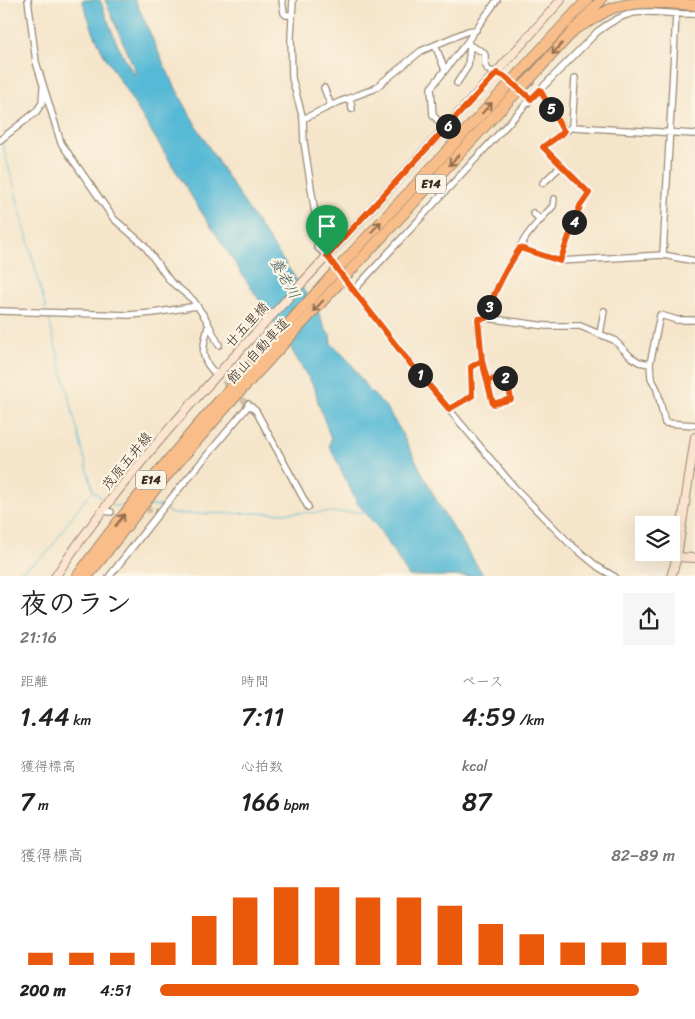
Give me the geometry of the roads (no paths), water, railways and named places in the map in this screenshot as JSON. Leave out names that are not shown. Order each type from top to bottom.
[{"type":"highway","points":[[520,72],[530,56],[578,0]]},
{"type":"highway","name":"館山自動車道","points":[[82,575],[152,478],[352,270],[507,95],[520,72],[587,0]]},
{"type":"highway","name":"館山自動車道","points":[[230,396],[343,263],[507,95],[530,79],[601,0]]},
{"type":"highway","points":[[574,29],[583,26],[611,8],[630,2],[647,1],[695,5]]},
{"type":"main road","points":[[327,256],[497,73],[561,0]]},
{"type":"main road","name":"廿五里橋","points":[[225,366],[327,256]]},
{"type":"main road","name":"茂原五井線","points":[[57,576],[78,542],[107,512],[154,447],[225,366]]},
{"type":"main road","points":[[680,537],[687,490],[692,478],[695,438]]},
{"type":"main road","points":[[680,557],[695,558]]},
{"type":"main road","points":[[671,576],[676,561]]},
{"type":"street","points":[[28,0],[36,62],[58,137],[66,152],[114,218],[144,246],[170,281],[193,300],[206,319],[208,327],[219,345]]},
{"type":"street","points":[[282,0],[284,13],[292,15]]},
{"type":"street","points":[[293,0],[290,50],[292,78],[303,119],[304,142],[318,237],[317,247],[327,256],[353,291],[515,488],[583,555],[615,576]]},
{"type":"street","points":[[445,129],[433,115],[431,88],[469,44],[476,30],[497,0]]},
{"type":"street","points":[[353,291],[531,99],[608,23],[624,15],[639,12],[676,15],[695,14]]},
{"type":"street","points":[[663,256],[676,15]]},
{"type":"street","points":[[303,119],[374,89],[421,51],[476,30]]},
{"type":"street","points":[[469,44],[483,52],[487,68],[504,76],[531,99]]},
{"type":"street","points":[[457,83],[468,66],[469,44]]},
{"type":"street","points":[[435,45],[445,70]]},
{"type":"street","points":[[572,127],[575,78]]},
{"type":"street","points":[[0,140],[36,112],[42,103],[43,86]]},
{"type":"street","points":[[324,88],[332,106]]},
{"type":"street","points":[[540,90],[564,132]]},
{"type":"street","points":[[350,98],[352,109]]},
{"type":"street","points":[[560,261],[580,206],[589,193],[543,147],[572,127],[695,134]]},
{"type":"street","points":[[544,183],[561,166]]},
{"type":"street","points":[[486,318],[492,297],[497,291],[509,264],[523,241],[552,206],[554,199]]},
{"type":"street","points":[[533,213],[541,220]]},
{"type":"street","points":[[318,237],[328,237],[328,214]]},
{"type":"street","points":[[520,248],[560,261],[663,256],[695,261]]},
{"type":"street","points":[[0,311],[129,315],[197,306]]},
{"type":"street","points":[[600,334],[604,311]]},
{"type":"street","points":[[695,320],[677,320],[660,315],[650,364],[651,378],[657,389],[665,423],[695,425]]},
{"type":"street","points":[[487,380],[507,378],[511,399],[493,404],[482,361],[478,319],[486,318],[546,326],[580,326],[614,340],[631,357],[639,362],[650,364]]},
{"type":"street","points":[[208,327],[202,350],[204,360],[217,375]]},
{"type":"street","points":[[449,409],[472,396],[471,367],[482,361]]},
{"type":"street","points":[[109,576],[159,510],[248,404],[256,410],[308,507]]},
{"type":"street","points":[[687,490],[695,485]]},
{"type":"water","name":"養老川","points":[[82,0],[100,0],[117,44],[134,75],[135,70],[105,0],[135,0],[168,73],[206,142],[318,311],[325,329],[330,335],[331,343],[350,362],[367,388],[385,406],[399,428],[442,511],[484,576],[409,576],[379,529],[357,503],[329,445],[331,439],[315,389],[290,347],[202,213],[104,55]]},
{"type":"waterway","points":[[2,142],[46,309]]},
{"type":"waterway","points":[[48,316],[93,491],[106,502]]},
{"type":"waterway","points":[[13,576],[49,551],[75,512],[92,492]]},
{"type":"waterway","points":[[112,506],[125,506]]},
{"type":"waterway","points":[[149,506],[160,506]]},
{"type":"waterway","points":[[166,510],[172,514],[366,512]]},
{"type":"tunnel","points":[[217,375],[246,403]]},
{"type":"tunnel","points":[[138,511],[158,510]]}]
